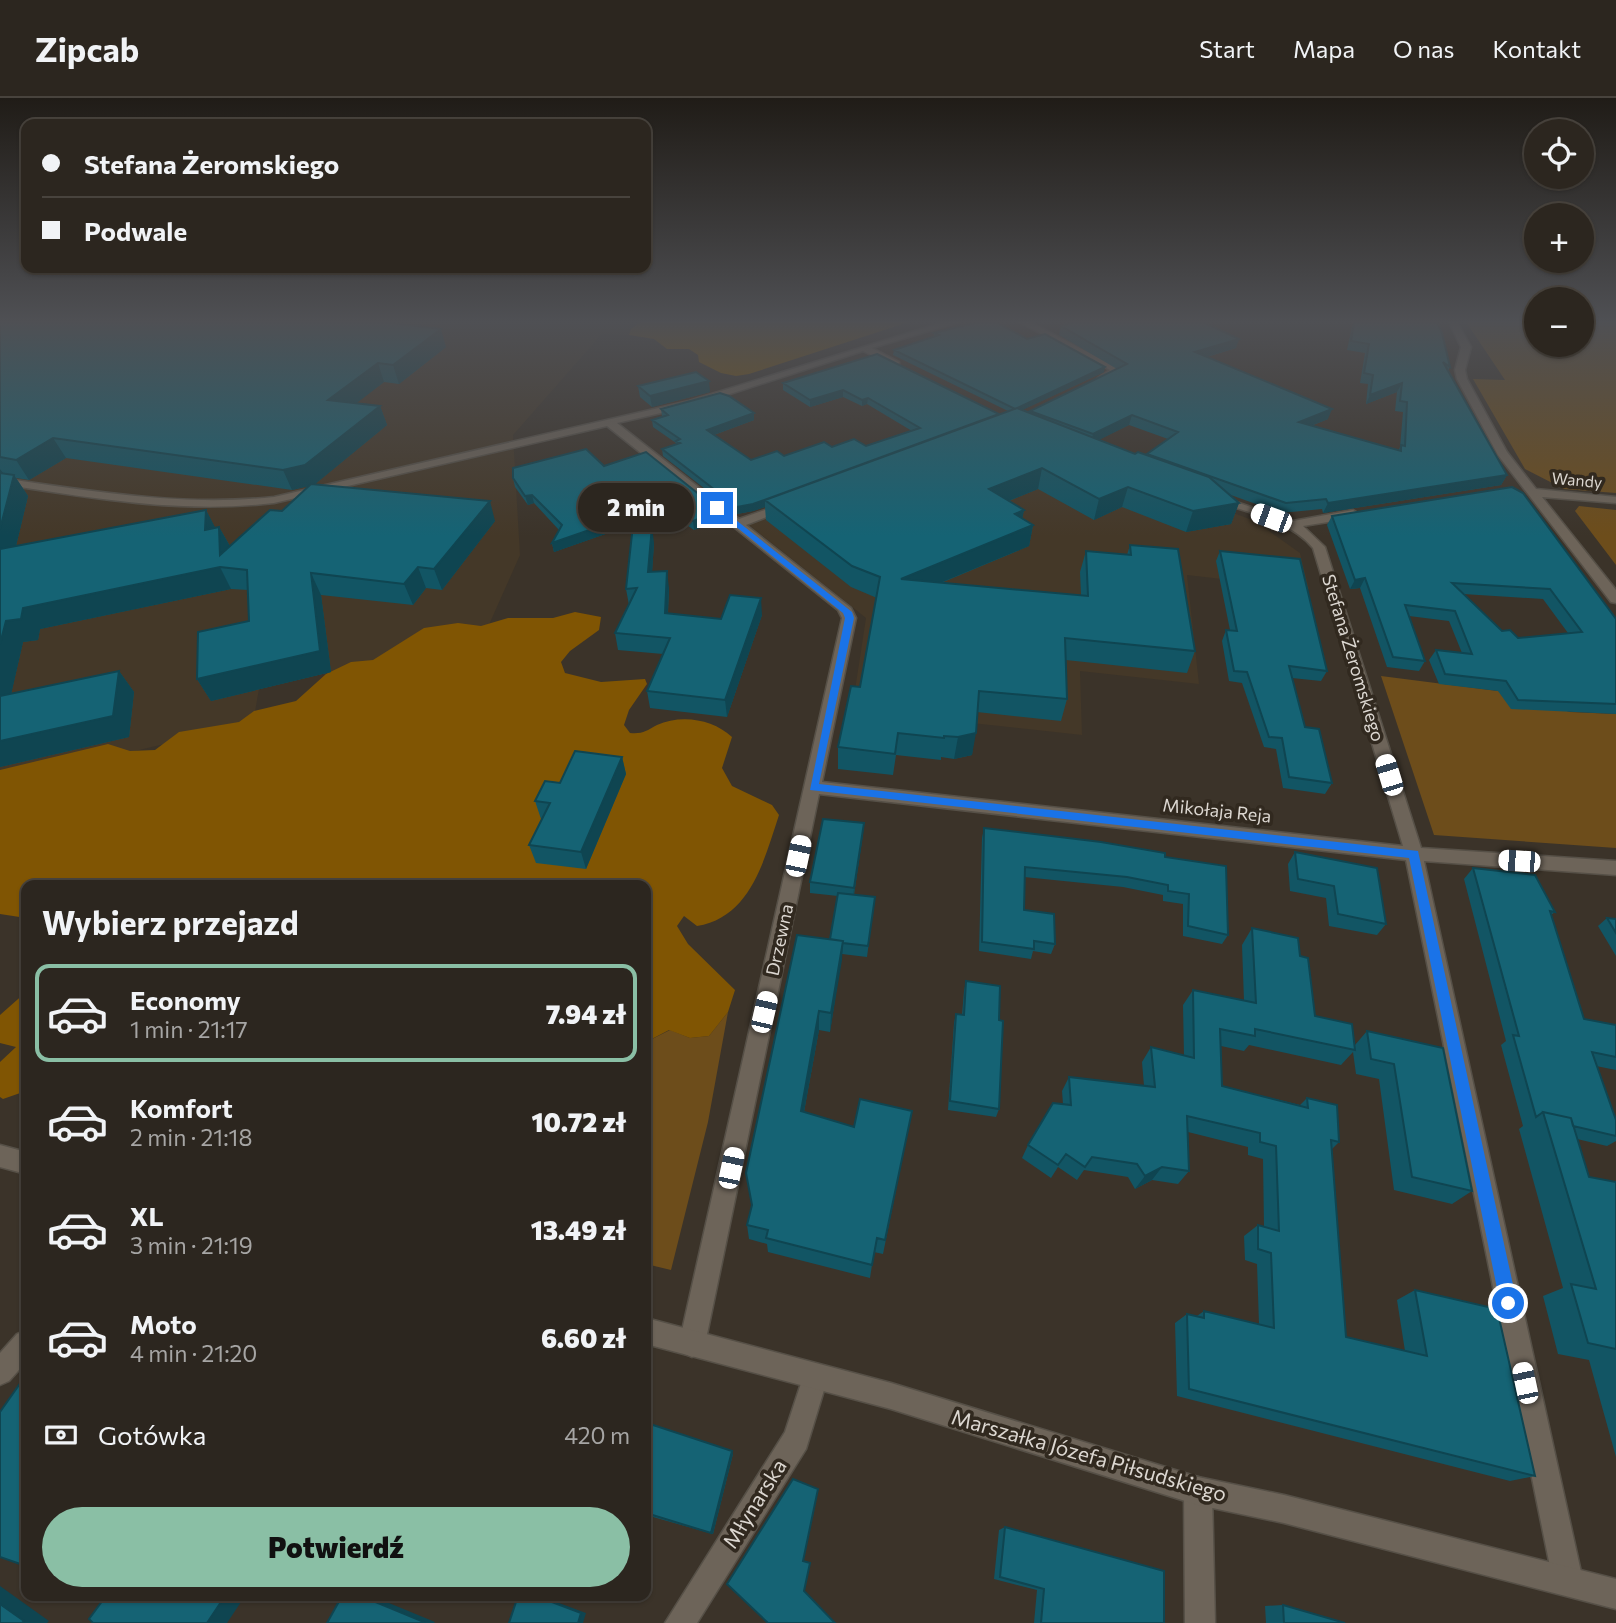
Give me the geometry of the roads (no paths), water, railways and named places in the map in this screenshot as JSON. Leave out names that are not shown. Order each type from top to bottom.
[{"type":"street","points":[[0,481],[170,506],[239,505],[294,496],[692,404],[725,393]]},
{"type":"street","points":[[1469,393],[1502,453],[1616,600]]},
{"type":"street","points":[[609,422],[737,524],[800,500]]},
{"type":"street","name":"Wandy","points":[[1512,490],[1616,500]]},
{"type":"street","points":[[1201,492],[1294,524],[1360,513]]},
{"type":"street","name":"Drzewna","points":[[692,1344],[849,618],[844,608],[737,524]]},
{"type":"street","name":"Stefana Żeromskiego","points":[[1294,524],[1309,532],[1319,547],[1414,854],[1568,1581]]},
{"type":"street","name":"Mikołaja Reja","points":[[813,787],[1414,854],[1616,868]]},
{"type":"street","points":[[0,1156],[21,1162]]},
{"type":"street","name":"Marszałka Józefa Piłsudskiego","points":[[651,1332],[891,1396],[1198,1491],[1284,1509],[1616,1594]]},
{"type":"street","points":[[0,1372],[21,1349]]},
{"type":"street","name":"Młynarska","points":[[680,1623],[796,1439],[815,1377]]},
{"type":"street","points":[[1198,1491],[1200,1623]]}]
